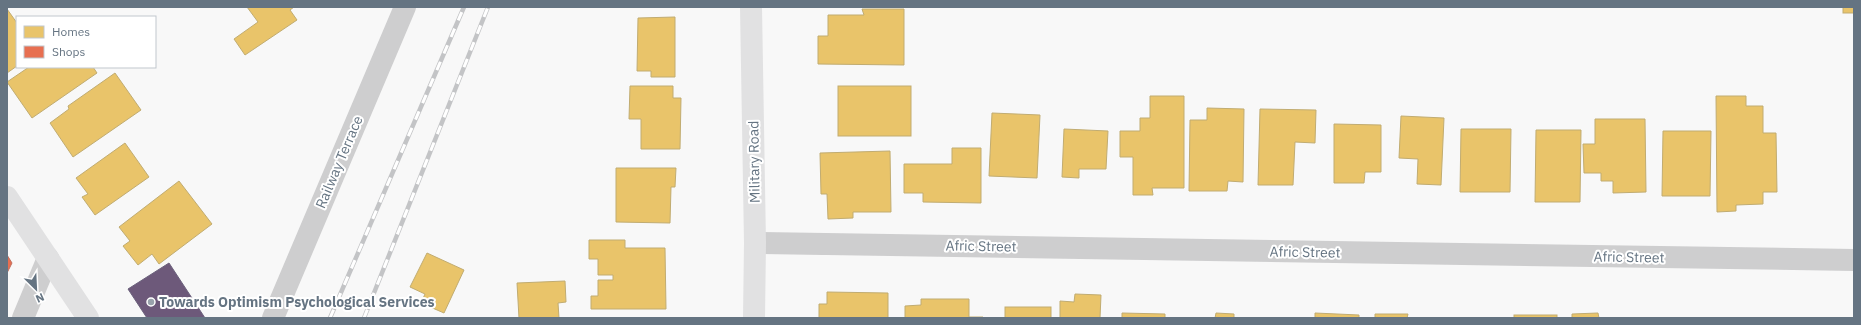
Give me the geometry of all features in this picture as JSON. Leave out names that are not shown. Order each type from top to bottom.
[{"type":"main road","name":"Military Road","points":[[750,7],[755,243],[754,318]]},
{"type":"main road","points":[[7,197],[88,318]]},
{"type":"street","name":"Railway Terrace","points":[[272,318],[405,7]]},
{"type":"street","name":"Afric Street","points":[[755,243],[1854,260]]},
{"type":"street","points":[[23,318],[48,258]]},
{"type":"building: Homes","points":[[247,7],[294,7],[290,10],[297,20],[245,55],[234,39],[258,22]]},
{"type":"building: Homes","points":[[1843,7],[1854,7],[1854,13],[1843,13]]},
{"type":"building: Homes","points":[[7,9],[16,22],[16,67],[7,73]]},
{"type":"building: Homes","points":[[862,9],[904,9],[904,65],[818,64],[818,36],[828,36],[828,15],[864,15]]},
{"type":"building: Homes","points":[[675,17],[675,77],[651,77],[651,71],[637,71],[638,18]]},
{"type":"building: Homes","points":[[28,68],[94,68],[97,73],[32,118],[7,82]]},
{"type":"building: Homes","points":[[115,73],[141,110],[73,157],[50,123],[69,109],[68,106]]},
{"type":"building: Homes","points":[[630,86],[673,86],[673,98],[681,98],[680,149],[641,149],[641,119],[629,119]]},
{"type":"building: Homes","points":[[838,86],[911,86],[911,136],[838,136]]},
{"type":"building: Homes","points":[[1150,96],[1184,96],[1184,188],[1152,188],[1153,195],[1133,195],[1133,157],[1120,157],[1120,131],[1140,131],[1140,118],[1150,118]]},
{"type":"building: Homes","points":[[1716,96],[1746,96],[1746,106],[1763,106],[1763,133],[1776,133],[1777,192],[1763,192],[1763,204],[1736,205],[1736,211],[1717,212]]},
{"type":"building: Homes","points":[[1207,108],[1244,109],[1243,182],[1228,181],[1227,191],[1189,191],[1190,120],[1207,120]]},
{"type":"building: Homes","points":[[1260,109],[1316,110],[1315,143],[1295,142],[1293,185],[1258,185]]},
{"type":"building: Homes","points":[[992,113],[1040,115],[1037,178],[989,176]]},
{"type":"building: Homes","points":[[1401,116],[1444,118],[1441,185],[1417,184],[1418,159],[1399,158]]},
{"type":"building: Homes","points":[[1595,119],[1645,119],[1646,192],[1613,193],[1613,181],[1601,181],[1601,173],[1584,173],[1583,144],[1595,144]]},
{"type":"building: Homes","points":[[1334,124],[1381,125],[1381,172],[1365,172],[1364,183],[1334,183]]},
{"type":"building: Homes","points":[[1064,129],[1108,131],[1106,169],[1079,169],[1079,178],[1062,177]]},
{"type":"building: Homes","points":[[1461,129],[1511,129],[1510,192],[1460,192]]},
{"type":"building: Homes","points":[[1536,130],[1581,130],[1580,202],[1535,202]]},
{"type":"building: Homes","points":[[1663,131],[1711,131],[1710,196],[1662,196]]},
{"type":"building: Homes","points":[[125,143],[149,177],[95,215],[82,197],[88,194],[76,178]]},
{"type":"building: Homes","points":[[952,148],[981,148],[981,203],[923,202],[923,193],[904,193],[904,164],[952,164]]},
{"type":"building: Homes","points":[[890,151],[891,212],[853,212],[853,218],[828,219],[827,194],[821,194],[820,153]]},
{"type":"building: Homes","points":[[616,168],[676,168],[675,187],[671,187],[670,223],[616,222]]},
{"type":"building: Homes","points":[[179,181],[212,224],[159,264],[152,254],[138,265],[123,246],[130,241],[119,227]]},
{"type":"building: Homes","points":[[589,240],[625,240],[625,248],[665,248],[666,309],[591,309],[591,296],[598,296],[598,280],[613,280],[613,275],[598,275],[598,259],[589,259]]},
{"type":"building: Homes","points":[[427,253],[464,270],[444,313],[421,303],[425,294],[410,287]]},
{"type":"building: Homes","points":[[565,281],[566,302],[558,303],[559,318],[519,318],[517,283]]},
{"type":"building: Homes","points":[[827,292],[888,293],[888,318],[819,318],[819,304],[827,304]]},
{"type":"building: Homes","points":[[1075,294],[1101,295],[1100,318],[1060,318],[1060,301],[1074,302]]},
{"type":"building: Homes","points":[[921,299],[969,299],[969,317],[983,318],[905,318],[905,306],[921,305]]},
{"type":"building: Homes","points":[[1005,307],[1051,307],[1051,318],[1005,318]]},
{"type":"building: Homes","points":[[1122,313],[1165,314],[1165,318],[1122,318]]},
{"type":"building: Homes","points":[[1216,313],[1234,314],[1234,318],[1215,318]]},
{"type":"building: Homes","points":[[1315,313],[1359,315],[1359,318],[1315,318]]},
{"type":"building: Homes","points":[[1598,313],[1599,318],[1572,318],[1572,314]]},
{"type":"building: Homes","points":[[1375,314],[1408,314],[1407,318],[1375,318]]},
{"type":"building: Homes","points":[[1514,315],[1557,315],[1557,318],[1514,318]]},
{"type":"building: Shops","points":[[7,255],[12,263],[7,273]]},
{"type":"building: Offices","points":[[169,263],[205,318],[147,318],[128,289]]},
{"type":"railway","points":[[330,318],[464,7]]},
{"type":"railway","points":[[364,318],[488,7]]},
{"type":"place","name":"Towards Optimism Psychological Services","points":[[151,302]]}]
